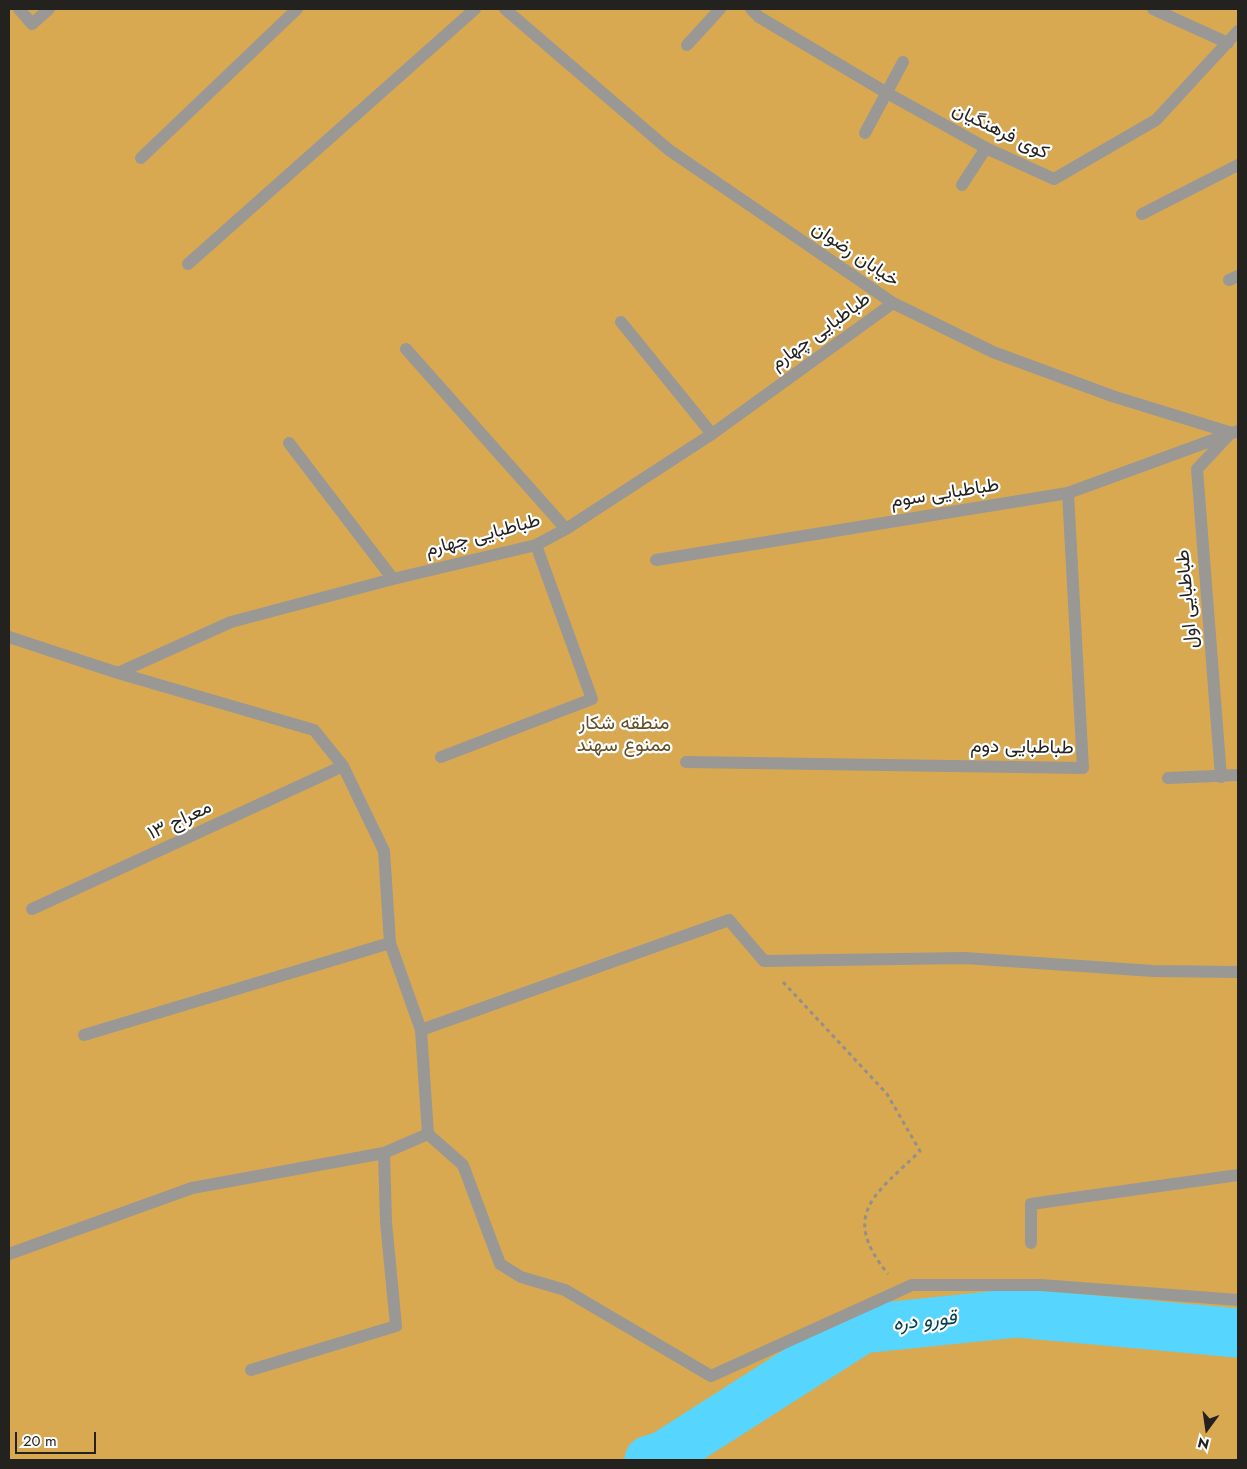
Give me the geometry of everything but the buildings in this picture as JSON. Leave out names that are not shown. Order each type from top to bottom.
[{"type":"street","points":[[19,9],[32,24],[49,9]]},
{"type":"street","points":[[141,158],[297,9]]},
{"type":"street","points":[[188,264],[475,9]]},
{"type":"street","name":"خیابان رضوان","points":[[506,9],[669,150],[893,304],[993,352],[1112,396],[1235,432]]},
{"type":"street","points":[[687,45],[720,9]]},
{"type":"street","name":"کوی فرهنگیان","points":[[752,9],[759,17],[887,94],[986,148],[1054,179],[1156,120],[1238,31]]},
{"type":"street","points":[[1153,9],[1228,43]]},
{"type":"street","points":[[865,133],[903,62]]},
{"type":"street","points":[[962,185],[986,148]]},
{"type":"street","points":[[1142,214],[1238,165]]},
{"type":"street","name":"طباطبایی چهارم","points":[[118,673],[230,622],[394,579],[536,545],[566,529],[712,434],[893,304]]},
{"type":"street","points":[[621,322],[712,434]]},
{"type":"street","points":[[406,349],[566,529]]},
{"type":"street","name":"طباطبایی سوم","points":[[656,560],[1068,493],[1235,432]]},
{"type":"street","name":"طباطبایی اول","points":[[1221,776],[1196,469],[1235,432]]},
{"type":"street","points":[[289,443],[394,579]]},
{"type":"street","name":"طباطبایی دوم","points":[[686,762],[1083,768],[1068,493]]},
{"type":"street","points":[[441,757],[592,699],[536,545]]},
{"type":"street","points":[[9,638],[118,673],[314,730],[344,766],[384,852],[390,943],[421,1030],[428,1134],[462,1165],[500,1264],[521,1277],[564,1290],[711,1376],[912,1285],[1041,1285],[1238,1300]]},
{"type":"street","name":"معراج ۱۳","points":[[32,910],[344,766]]},
{"type":"street","points":[[1168,778],[1238,775]]},
{"type":"street","points":[[421,1030],[729,920],[764,961],[965,958],[1154,971],[1238,972]]},
{"type":"street","points":[[84,1035],[390,943]]},
{"type":"street","points":[[9,1254],[192,1188],[384,1154],[428,1134]]},
{"type":"street","points":[[251,1370],[396,1326],[386,1222],[384,1154]]},
{"type":"street","points":[[1031,1243],[1031,1204],[1238,1176]]},
{"type":"path","points":[[764,961],[887,1094],[920,1151],[870,1201],[864,1228],[873,1255],[891,1277],[912,1285]]},
{"type":"green space","name":"منطقه شکار ممنوع سهند","points":[[9,9],[1238,9],[1238,1460],[9,1460]]},
{"type":"waterway","name":"قورو دره","points":[[649,1460],[663,1456],[862,1329],[1018,1313],[1238,1333]]}]
